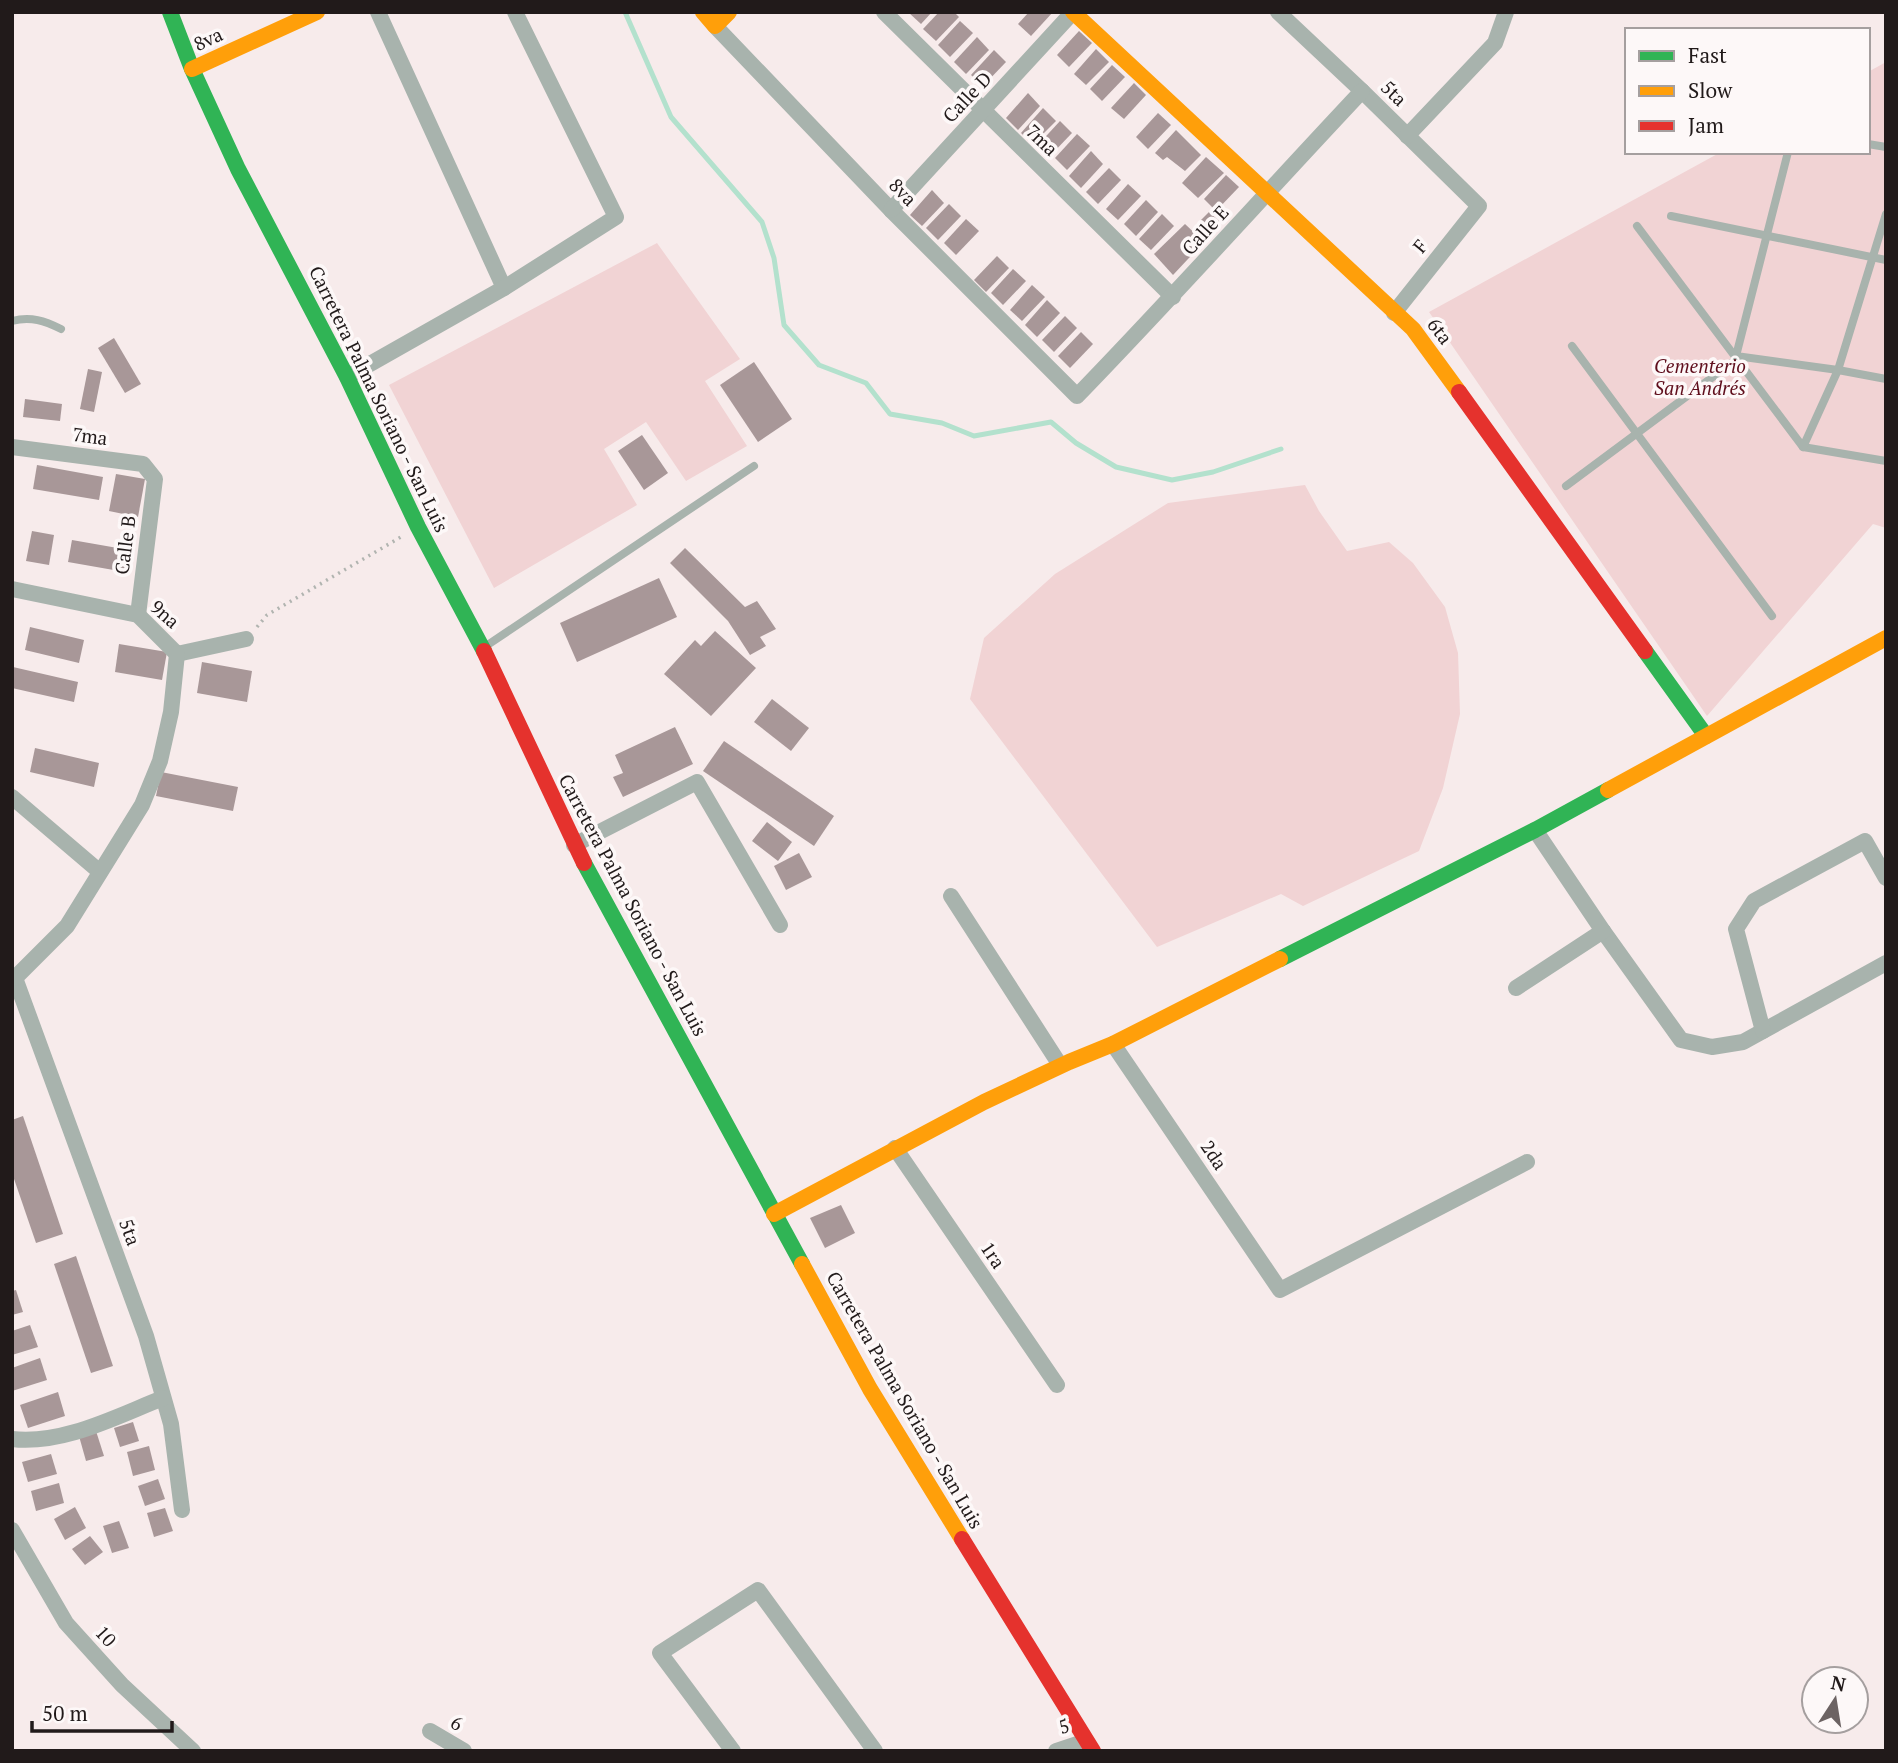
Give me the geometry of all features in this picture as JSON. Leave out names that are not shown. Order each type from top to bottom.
[{"type":"street","name":"Carretera Palma Soriano - San Luis","points":[[170,12],[192,69],[238,169],[347,377],[418,527],[483,648],[574,845],[870,1389],[1089,1746]]},
{"type":"street","name":"8va","points":[[192,69],[317,12]]},
{"type":"street","points":[[378,12],[504,288]]},
{"type":"street","points":[[347,377],[504,288],[616,217],[515,12]]},
{"type":"street","name":"8va","points":[[703,12],[891,209],[1077,396]]},
{"type":"street","points":[[715,26],[729,12]]},
{"type":"street","name":"7ma","points":[[884,12],[1173,297]]},
{"type":"street","name":"Calle D","points":[[891,209],[1073,12]]},
{"type":"street","name":"6ta","points":[[1073,12],[1413,329],[1706,736]]},
{"type":"street","name":"5ta","points":[[1278,12],[1479,206]]},
{"type":"street","points":[[1407,136],[1495,43],[1506,12]]},
{"type":"street","name":"Calle E","points":[[1077,396],[1173,297],[1362,91]]},
{"type":"street","name":"F","points":[[1394,313],[1479,206]]},
{"type":"street","name":"7ma","points":[[13,450],[143,464],[155,479]]},
{"type":"street","name":"Calle B","points":[[138,615],[155,479]]},
{"type":"street","name":"9na","points":[[12,589],[138,615],[177,653],[246,639]]},
{"type":"street","points":[[774,1214],[895,1148],[1060,1065],[1113,1044],[1535,830],[1886,639]]},
{"type":"street","points":[[13,978],[66,926],[142,805],[159,761],[171,712],[177,653]]},
{"type":"street","points":[[574,845],[697,782],[780,925]]},
{"type":"street","points":[[12,797],[100,872]]},
{"type":"street","points":[[1535,830],[1681,1040],[1712,1047],[1743,1042],[1886,963]]},
{"type":"street","points":[[1763,1031],[1736,929],[1754,901],[1865,841],[1886,878]]},
{"type":"street","points":[[951,896],[1060,1065]]},
{"type":"street","points":[[1516,988],[1603,931]]},
{"type":"street","name":"5ta","points":[[13,978],[146,1336],[171,1424],[182,1510]]},
{"type":"street","name":"2da","points":[[1113,1044],[1280,1290],[1527,1162]]},
{"type":"street","name":"1ra","points":[[895,1148],[1057,1385]]},
{"type":"street","points":[[12,1439],[25,1440],[74,1433],[163,1398]]},
{"type":"street","name":"10","points":[[12,1530],[66,1623],[122,1685],[193,1751]]},
{"type":"street","points":[[733,1751],[660,1653],[758,1590],[875,1751]]},
{"type":"street","name":"6","points":[[430,1731],[464,1751]]},
{"type":"street","name":"5","points":[[1056,1751],[1089,1746]]},
{"type":"lane","points":[[1787,154],[1736,356],[1886,379]]},
{"type":"lane","points":[[1803,447],[1838,370],[1886,214]]},
{"type":"lane","points":[[1671,216],[1886,260]]},
{"type":"lane","points":[[1637,226],[1803,447],[1886,461]]},
{"type":"lane","points":[[12,321],[22,318],[43,320],[61,329]]},
{"type":"lane","points":[[1572,346],[1772,616]]},
{"type":"lane","points":[[1566,486],[1737,359]]},
{"type":"lane","points":[[483,648],[754,466]]},
{"type":"path","points":[[246,639],[267,615],[418,527]]},
{"type":"green space","name":"Cementerio San Andrés","points":[[1886,62],[1886,528],[1873,524],[1707,716],[1429,312],[1717,154],[1870,154],[1870,71]]},
{"type":"green space","points":[[657,243],[740,359],[705,381],[747,446],[686,481],[646,422],[604,449],[637,505],[494,588],[389,385]]},
{"type":"green space","points":[[1305,485],[1319,511],[1347,551],[1389,542],[1413,563],[1445,607],[1458,653],[1460,714],[1443,788],[1419,851],[1303,906],[1281,894],[1157,947],[970,699],[984,638],[1055,574],[1168,503]]},
{"type":"building","points":[[908,12],[932,12],[921,24]]},
{"type":"building","points":[[939,12],[954,12],[959,17],[936,41],[923,29]]},
{"type":"building","points":[[1029,12],[1053,12],[1031,36],[1018,24]]},
{"type":"building","points":[[960,21],[973,33],[950,57],[938,45]]},
{"type":"building","points":[[1079,31],[1092,43],[1069,67],[1057,55]]},
{"type":"building","points":[[977,37],[989,50],[966,74],[954,62]]},
{"type":"building","points":[[1096,49],[1109,62],[1086,85],[1074,74]]},
{"type":"building","points":[[994,50],[1006,62],[983,86],[971,75]]},
{"type":"building","points":[[1112,65],[1125,77],[1102,101],[1090,89]]},
{"type":"building","points":[[1134,83],[1146,95],[1124,119],[1111,108]]},
{"type":"building","points":[[1028,93],[1040,106],[1018,130],[1006,118]]},
{"type":"building","points":[[1043,108],[1056,121],[1033,144],[1021,133]]},
{"type":"building","points":[[1158,113],[1171,125],[1148,149],[1136,137]]},
{"type":"building","points":[[1060,121],[1072,133],[1049,157],[1037,146]]},
{"type":"building","points":[[1176,130],[1201,155],[1185,171],[1167,157],[1163,160],[1155,153]]},
{"type":"building","points":[[1077,134],[1090,146],[1067,170],[1055,158]]},
{"type":"building","points":[[1091,151],[1103,164],[1081,188],[1069,176]]},
{"type":"building","points":[[1206,157],[1224,173],[1198,198],[1182,183]]},
{"type":"building","points":[[1109,168],[1121,180],[1098,204],[1086,192]]},
{"type":"building","points":[[1226,175],[1239,187],[1216,211],[1204,199]]},
{"type":"building","points":[[1128,184],[1141,196],[1118,220],[1106,209]]},
{"type":"building","points":[[932,190],[944,203],[922,226],[910,215]]},
{"type":"building","points":[[1146,200],[1158,212],[1136,236],[1124,224]]},
{"type":"building","points":[[949,204],[961,216],[938,240],[926,228]]},
{"type":"building","points":[[1209,212],[1221,223],[1211,235],[1199,222]]},
{"type":"building","points":[[1162,214],[1174,226],[1151,250],[1139,239]]},
{"type":"building","points":[[966,219],[979,231],[956,255],[944,243]]},
{"type":"building","points":[[1185,224],[1204,242],[1173,275],[1154,254]]},
{"type":"building","points":[[997,256],[1009,268],[986,292],[974,280]]},
{"type":"building","points":[[1013,269],[1026,281],[1003,305],[991,293]]},
{"type":"building","points":[[1032,285],[1045,297],[1022,321],[1010,310]]},
{"type":"building","points":[[1047,300],[1060,313],[1037,337],[1025,325]]},
{"type":"building","points":[[1065,316],[1077,328],[1054,352],[1042,340]]},
{"type":"building","points":[[1081,332],[1093,344],[1070,368],[1058,356]]},
{"type":"building","points":[[114,338],[141,384],[125,393],[98,348]]},
{"type":"building","points":[[754,362],[792,419],[758,442],[720,385]]},
{"type":"building","points":[[88,369],[102,372],[94,412],[80,409]]},
{"type":"building","points":[[25,399],[62,404],[60,421],[23,417]]},
{"type":"building","points":[[642,435],[668,473],[644,490],[618,451]]},
{"type":"building","points":[[37,465],[103,477],[99,500],[33,489]]},
{"type":"building","points":[[116,474],[145,479],[138,517],[109,511]]},
{"type":"building","points":[[32,531],[54,535],[49,565],[26,561]]},
{"type":"building","points":[[72,540],[129,550],[125,572],[68,562]]},
{"type":"building","points":[[685,548],[745,607],[757,601],[776,629],[760,637],[766,646],[750,655],[728,621],[670,563]]},
{"type":"building","points":[[659,578],[677,617],[577,662],[560,623]]},
{"type":"building","points":[[30,627],[84,640],[79,663],[25,650]]},
{"type":"building","points":[[715,631],[756,668],[711,716],[664,674],[695,640],[701,646]]},
{"type":"building","points":[[119,644],[167,652],[162,680],[115,672]]},
{"type":"building","points":[[202,662],[252,671],[247,702],[197,693]]},
{"type":"building","points":[[13,667],[78,682],[74,702],[12,688]]},
{"type":"building","points":[[772,699],[809,728],[791,751],[754,722]]},
{"type":"building","points":[[675,727],[693,764],[623,797],[613,777],[623,773],[615,755]]},
{"type":"building","points":[[724,741],[834,816],[814,846],[703,771]]},
{"type":"building","points":[[35,748],[99,763],[94,787],[30,772]]},
{"type":"building","points":[[161,772],[238,787],[233,811],[156,796]]},
{"type":"building","points":[[767,822],[792,842],[778,861],[752,841]]},
{"type":"building","points":[[799,853],[812,877],[786,890],[774,866]]},
{"type":"building","points":[[23,1116],[63,1234],[36,1243],[12,1173],[12,1120]]},
{"type":"building","points":[[841,1205],[855,1233],[825,1248],[810,1218]]},
{"type":"building","points":[[76,1256],[113,1366],[91,1373],[54,1264]]},
{"type":"building","points":[[16,1290],[23,1312],[12,1315],[12,1291]]},
{"type":"building","points":[[30,1325],[38,1347],[12,1355],[12,1331]]},
{"type":"building","points":[[40,1358],[47,1380],[12,1391],[12,1368]]},
{"type":"building","points":[[58,1392],[65,1416],[28,1428],[20,1405]]},
{"type":"building","points":[[133,1422],[139,1441],[120,1447],[114,1428]]},
{"type":"building","points":[[96,1431],[104,1456],[86,1461],[79,1436]]},
{"type":"building","points":[[149,1446],[155,1470],[133,1476],[127,1452]]},
{"type":"building","points":[[51,1454],[57,1474],[28,1482],[22,1462]]},
{"type":"building","points":[[158,1479],[165,1499],[145,1506],[138,1486]]},
{"type":"building","points":[[59,1483],[64,1503],[36,1511],[31,1491]]},
{"type":"building","points":[[75,1507],[86,1528],[65,1540],[54,1519]]},
{"type":"building","points":[[165,1508],[173,1531],[154,1537],[147,1513]]},
{"type":"building","points":[[119,1521],[129,1548],[112,1553],[103,1526]]},
{"type":"building","points":[[90,1536],[103,1552],[85,1565],[72,1549]]},
{"type":"waterway","points":[[625,12],[671,117],[762,222],[774,258],[784,325],[819,365],[866,383],[890,414],[942,423],[974,436],[1051,422],[1076,443],[1116,467],[1172,480],[1213,472],[1281,449]]},
{"type":"traffic: fast","points":[[170,12],[192,69],[238,169],[347,377],[418,527],[484,651]]},
{"type":"traffic: fast","points":[[1645,651],[1706,736]]},
{"type":"traffic: fast","points":[[1280,959],[1535,830],[1608,790]]},
{"type":"traffic: fast","points":[[584,863],[802,1264]]},
{"type":"traffic: slow","points":[[192,69],[317,12]]},
{"type":"traffic: slow","points":[[703,12],[715,26],[729,12]]},
{"type":"traffic: slow","points":[[1073,12],[1413,329],[1459,392]]},
{"type":"traffic: slow","points":[[1608,790],[1886,638]]},
{"type":"traffic: slow","points":[[774,1214],[984,1102],[1113,1044],[1280,959]]},
{"type":"traffic: slow","points":[[802,1264],[870,1389],[962,1539]]},
{"type":"traffic: jam","points":[[1459,392],[1645,651]]},
{"type":"traffic: jam","points":[[484,651],[584,863]]},
{"type":"traffic: jam","points":[[962,1539],[1093,1751]]}]
